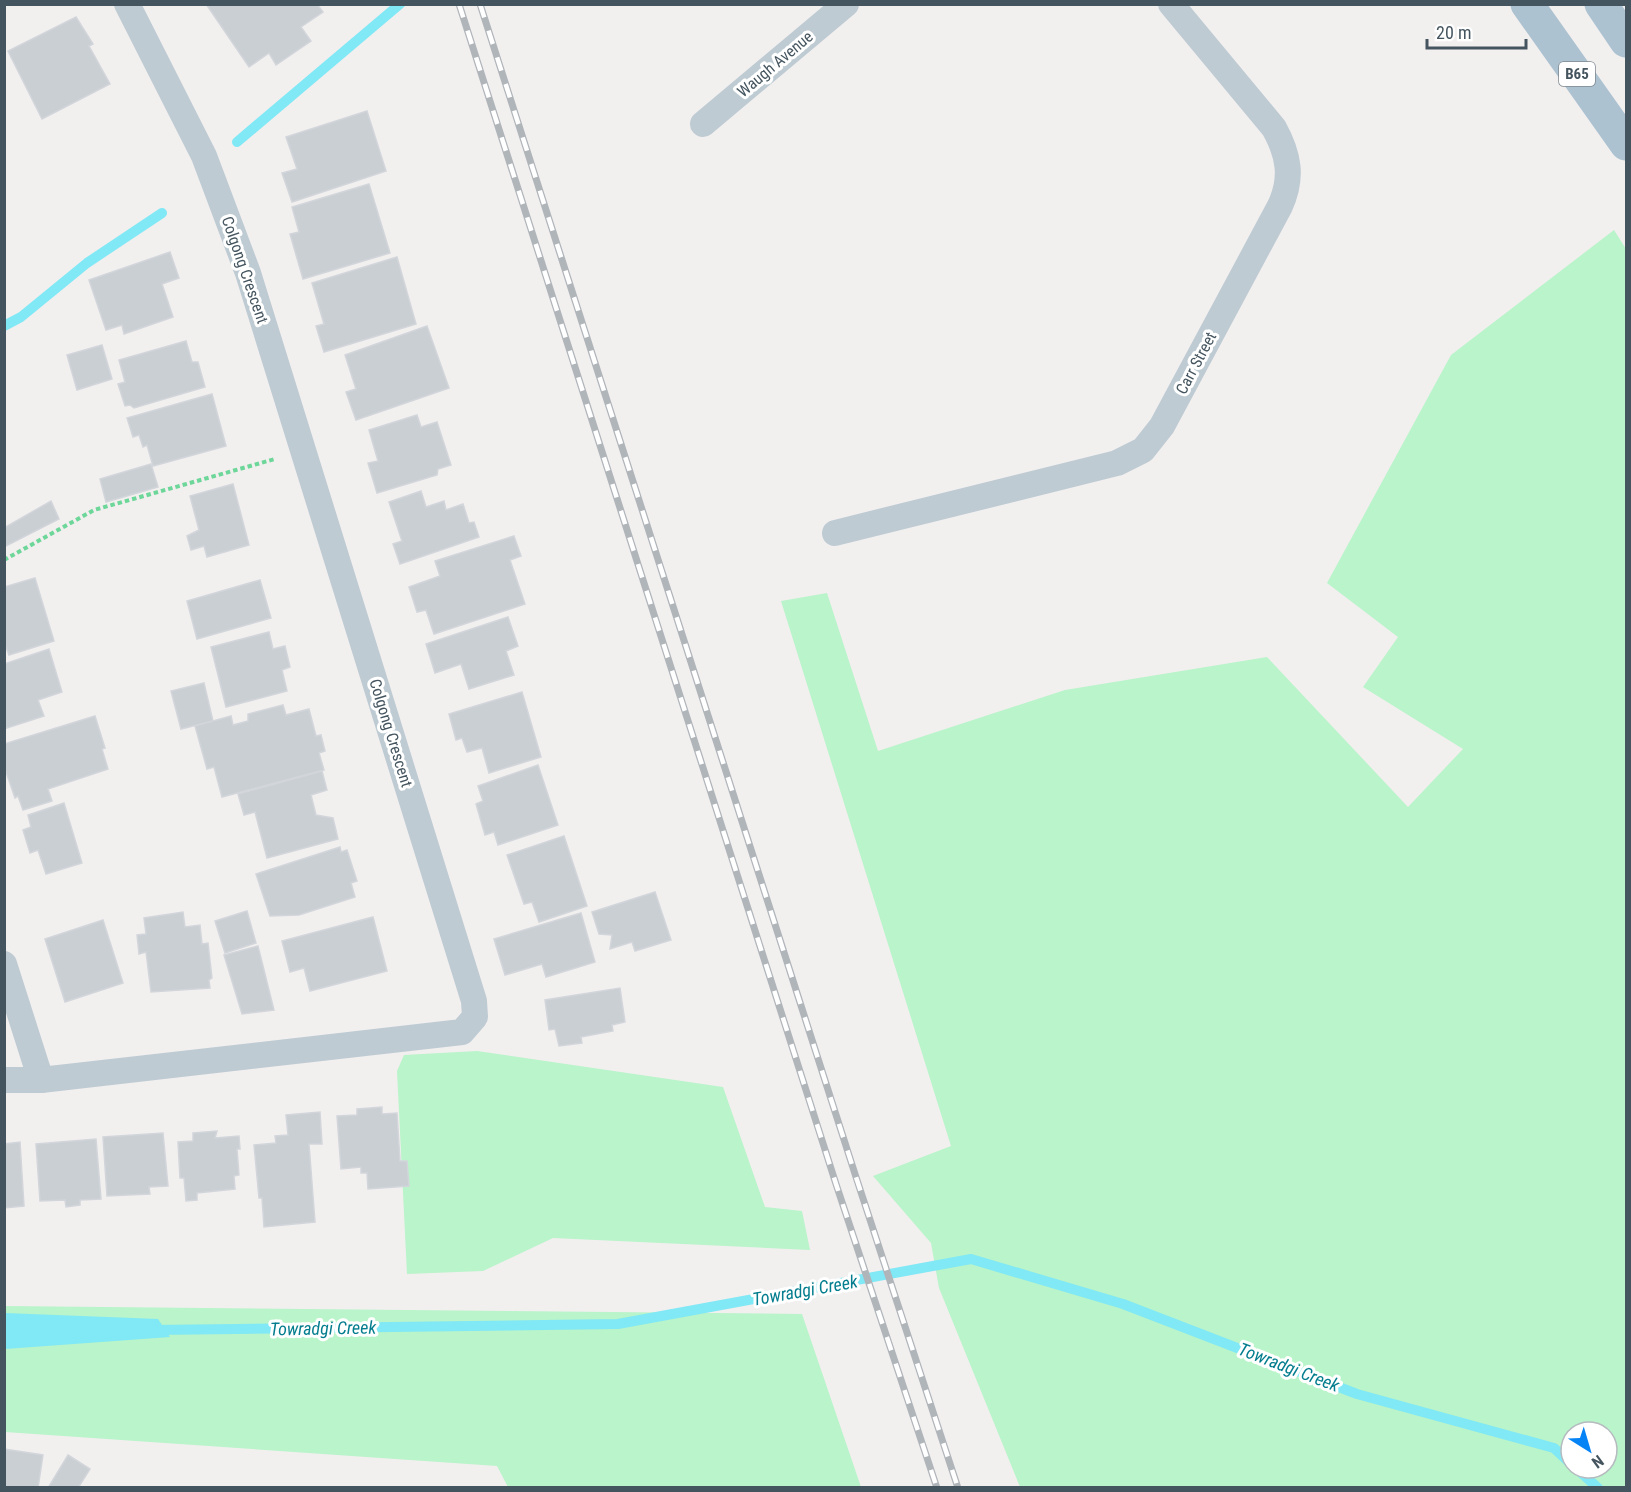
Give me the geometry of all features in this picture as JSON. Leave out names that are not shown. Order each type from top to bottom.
[{"type":"main road","name":"B65","points":[[1527,4],[1626,144]]},
{"type":"main road","points":[[1600,4],[1626,41]]},
{"type":"street","name":"Colgong Crescent","points":[[4,1080],[41,1080],[462,1032],[475,1017],[474,1001],[248,273],[204,156],[128,4]]},
{"type":"street","name":"Waugh Avenue","points":[[703,124],[846,4]]},
{"type":"street","name":"Carr Street","points":[[835,533],[1117,463],[1143,450],[1162,426],[1280,206],[1288,189],[1289,172],[1287,157],[1274,128],[1171,4]]},
{"type":"street","points":[[4,964],[41,1080]]},
{"type":"path","points":[[4,560],[94,510],[274,460],[304,448]]},
{"type":"green space","points":[[1614,230],[1626,249],[1626,1487],[1020,1487],[939,1288],[931,1243],[873,1176],[951,1146],[781,601],[827,593],[878,751],[1065,690],[1267,657],[1408,807],[1463,749],[1363,687],[1398,637],[1327,583],[1451,355]]},
{"type":"green space","points":[[477,1051],[723,1087],[765,1207],[802,1211],[810,1250],[553,1238],[483,1271],[407,1274],[397,1071],[404,1055]]},
{"type":"green space","points":[[4,1306],[802,1314],[861,1487],[508,1487],[497,1466],[5,1432]]},
{"type":"water","points":[[5,1313],[158,1319],[170,1337],[5,1349]]},
{"type":"building","points":[[206,4],[317,4],[323,12],[301,27],[311,41],[276,65],[269,53],[249,67]]},
{"type":"building","points":[[76,17],[93,44],[89,46],[110,84],[42,119],[8,51]]},
{"type":"building","points":[[367,111],[386,171],[292,202],[282,173],[297,169],[286,137]]},
{"type":"building","points":[[369,184],[390,253],[303,279],[290,234],[299,232],[292,207]]},
{"type":"building","points":[[170,252],[179,278],[162,284],[173,317],[124,334],[122,325],[106,330],[89,280]]},
{"type":"building","points":[[397,257],[416,324],[324,352],[316,326],[324,324],[312,283]]},
{"type":"building","points":[[427,326],[449,388],[356,420],[346,392],[356,389],[345,355]]},
{"type":"building","points":[[186,341],[192,362],[198,362],[205,387],[134,408],[130,405],[125,406],[118,384],[125,382],[119,360]]},
{"type":"building","points":[[102,345],[112,379],[77,390],[67,355]]},
{"type":"building","points":[[212,394],[226,446],[153,466],[147,445],[143,447],[139,435],[133,437],[127,418]]},
{"type":"building","points":[[417,415],[421,427],[437,422],[451,465],[438,469],[437,475],[377,493],[368,463],[378,461],[369,430]]},
{"type":"building","points":[[151,464],[158,487],[106,502],[100,479]]},
{"type":"building","points":[[233,484],[249,545],[207,557],[204,546],[191,550],[187,536],[199,530],[190,496]]},
{"type":"building","points":[[421,491],[426,507],[444,501],[446,510],[463,504],[469,523],[474,522],[479,537],[400,564],[393,544],[402,541],[389,502]]},
{"type":"building","points":[[51,501],[59,519],[4,547],[4,528]]},
{"type":"building","points":[[514,536],[521,556],[510,560],[525,604],[434,634],[426,610],[417,612],[409,587],[440,576],[435,561]]},
{"type":"building","points":[[35,578],[54,641],[9,655],[4,642],[4,587]]},
{"type":"building","points":[[260,580],[271,618],[197,639],[187,601]]},
{"type":"building","points":[[508,617],[518,646],[506,651],[514,675],[469,689],[461,664],[435,673],[426,644]]},
{"type":"building","points":[[269,632],[273,649],[285,646],[290,667],[282,670],[287,691],[226,707],[211,647]]},
{"type":"building","points":[[49,649],[62,692],[38,700],[44,716],[4,729],[4,664]]},
{"type":"building","points":[[204,683],[213,721],[181,729],[171,691]]},
{"type":"building","points":[[522,692],[541,757],[489,773],[482,748],[467,752],[462,738],[456,740],[449,714]]},
{"type":"building","points":[[283,705],[286,715],[309,709],[316,736],[321,735],[325,751],[319,753],[324,770],[222,797],[214,767],[207,769],[195,726],[231,716],[233,725],[248,721],[248,714]]},
{"type":"building","points":[[95,716],[105,748],[102,749],[108,769],[48,789],[52,801],[23,810],[18,796],[15,798],[4,766],[4,744]]},
{"type":"building","points":[[538,765],[558,825],[498,845],[494,832],[485,835],[476,804],[483,801],[478,786]]},
{"type":"building","points":[[322,771],[327,790],[311,795],[316,815],[333,818],[338,839],[267,858],[255,812],[244,815],[238,794]]},
{"type":"building","points":[[64,803],[82,863],[46,874],[38,850],[30,853],[23,830],[31,827],[28,815]]},
{"type":"building","points":[[564,836],[587,906],[539,922],[532,902],[524,904],[507,855]]},
{"type":"building","points":[[340,847],[341,852],[347,850],[357,881],[351,883],[355,897],[299,915],[270,916],[256,874]]},
{"type":"building","points":[[655,892],[671,940],[635,951],[632,942],[610,949],[612,935],[599,934],[592,912]]},
{"type":"building","points":[[247,911],[256,943],[225,953],[215,921]]},
{"type":"building","points":[[183,912],[185,927],[200,925],[202,944],[208,943],[212,978],[209,980],[210,988],[151,992],[146,952],[139,954],[137,935],[146,934],[144,918]]},
{"type":"building","points":[[581,913],[595,962],[546,977],[542,964],[505,975],[494,939]]},
{"type":"building","points":[[373,917],[387,971],[310,991],[304,968],[290,972],[282,941]]},
{"type":"building","points":[[103,920],[123,983],[65,1002],[45,939]]},
{"type":"building","points":[[258,946],[274,1010],[242,1014],[224,955]]},
{"type":"building","points":[[620,988],[625,1022],[612,1025],[613,1031],[581,1037],[582,1043],[559,1046],[555,1029],[549,1030],[545,1000]]},
{"type":"building","points":[[382,1107],[382,1114],[397,1113],[400,1161],[407,1161],[409,1186],[368,1189],[367,1173],[361,1173],[361,1167],[341,1169],[337,1116],[357,1115],[357,1109]]},
{"type":"building","points":[[320,1112],[322,1144],[309,1144],[315,1222],[264,1227],[254,1145],[276,1143],[275,1136],[288,1135],[286,1115]]},
{"type":"building","points":[[217,1131],[215,1138],[239,1136],[240,1149],[237,1149],[239,1175],[234,1176],[235,1189],[197,1193],[197,1200],[186,1201],[184,1178],[180,1178],[178,1142],[193,1141],[193,1133]]},
{"type":"building","points":[[163,1133],[168,1186],[149,1187],[150,1194],[107,1196],[103,1137]]},
{"type":"building","points":[[96,1139],[101,1199],[80,1200],[80,1205],[66,1207],[65,1200],[40,1201],[36,1144]]},
{"type":"building","points":[[20,1142],[24,1206],[4,1208],[4,1144]]},
{"type":"building","points":[[4,1449],[43,1455],[38,1488],[4,1488]]},
{"type":"building","points":[[68,1455],[90,1469],[78,1488],[48,1488]]},
{"type":"waterway","points":[[237,142],[400,4]]},
{"type":"waterway","points":[[4,326],[21,317],[87,263],[162,213]]},
{"type":"waterway","name":"Towradgi Creek","points":[[152,1330],[618,1324],[971,1259],[1123,1304],[1357,1394],[1554,1448],[1559,1453]]},
{"type":"waterway","name":"Towradgi Creek","points":[[1589,1480],[1598,1488]]},
{"type":"railway","points":[[459,4],[836,1184],[937,1488]]},
{"type":"railway","points":[[480,4],[958,1488]]}]
